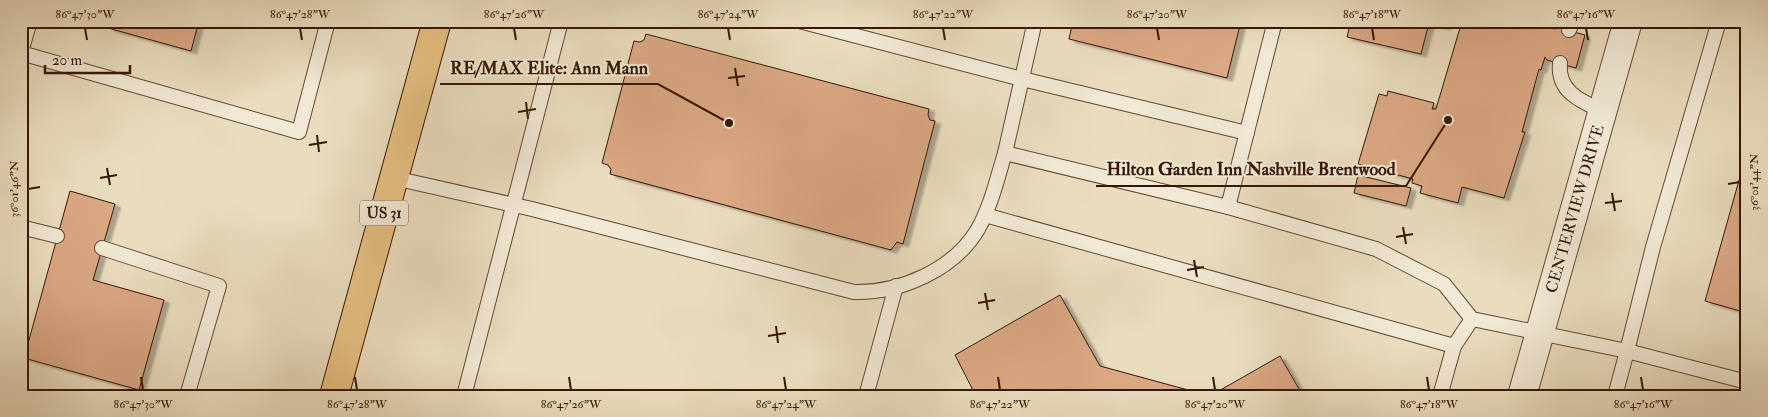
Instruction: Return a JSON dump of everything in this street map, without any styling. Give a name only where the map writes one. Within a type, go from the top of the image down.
[{"type":"main road","name":"US 31","points":[[334,396],[437,21]]},
{"type":"street","name":"CENTERVIEW DRIVE","points":[[1522,396],[1628,21]]},
{"type":"lane","points":[[27,22],[21,53],[299,132],[328,21]]},
{"type":"lane","points":[[464,396],[562,21]]},
{"type":"lane","points":[[799,21],[1022,79],[1247,133]]},
{"type":"lane","points":[[394,178],[515,206],[854,292],[869,292],[896,286],[921,278],[955,256],[977,230],[985,215],[1004,153],[1035,21]]},
{"type":"lane","points":[[1228,207],[1275,21]]},
{"type":"lane","points":[[1615,396],[1654,247],[1719,21]]},
{"type":"lane","points":[[1560,63],[1559,74],[1568,92],[1581,101],[1602,111]]},
{"type":"lane","points":[[1004,153],[1228,207],[1376,249],[1444,284],[1472,319],[1627,351],[1747,382]]},
{"type":"lane","points":[[985,215],[1454,346]]},
{"type":"lane","points":[[21,226],[58,236]]},
{"type":"lane","points":[[102,248],[219,286],[187,396]]},
{"type":"lane","points":[[866,396],[896,286]]},
{"type":"lane","points":[[1440,396],[1454,346],[1472,319]]},
{"type":"building","points":[[110,21],[199,21],[191,51],[108,28]]},
{"type":"building","points":[[1073,21],[1241,21],[1227,78],[1069,39]]},
{"type":"building","points":[[1351,21],[1447,21],[1445,27],[1429,23],[1421,54],[1347,37]]},
{"type":"building","points":[[1462,21],[1554,21],[1552,28],[1556,29],[1556,27],[1585,35],[1576,68],[1547,60],[1545,57],[1541,70],[1539,69],[1522,132],[1525,132],[1504,198],[1462,187],[1458,203],[1420,193],[1422,186],[1412,183],[1413,179],[1358,164],[1379,94],[1387,96],[1388,91],[1434,103],[1432,109],[1436,109]]},
{"type":"building","points":[[646,34],[929,109],[928,115],[930,120],[935,121],[903,244],[897,242],[891,250],[610,174],[611,169],[608,165],[602,163],[634,41],[640,42],[644,40]]},
{"type":"building","points":[[1747,152],[1747,313],[1705,301]]},
{"type":"building","points":[[1358,175],[1411,188],[1406,206],[1354,193]]},
{"type":"building","points":[[70,191],[115,204],[93,280],[164,300],[139,390],[24,358]]},
{"type":"building","points":[[1060,295],[1100,366],[1210,396],[976,396],[955,355]]},
{"type":"building","points":[[1280,356],[1303,396],[1210,396]]},
{"type":"place","name":"Hilton Garden Inn Nashville Brentwood","points":[[1448,120]]},
{"type":"place","name":"RE/MAX Elite: Ann Mann","points":[[729,123]]}]
